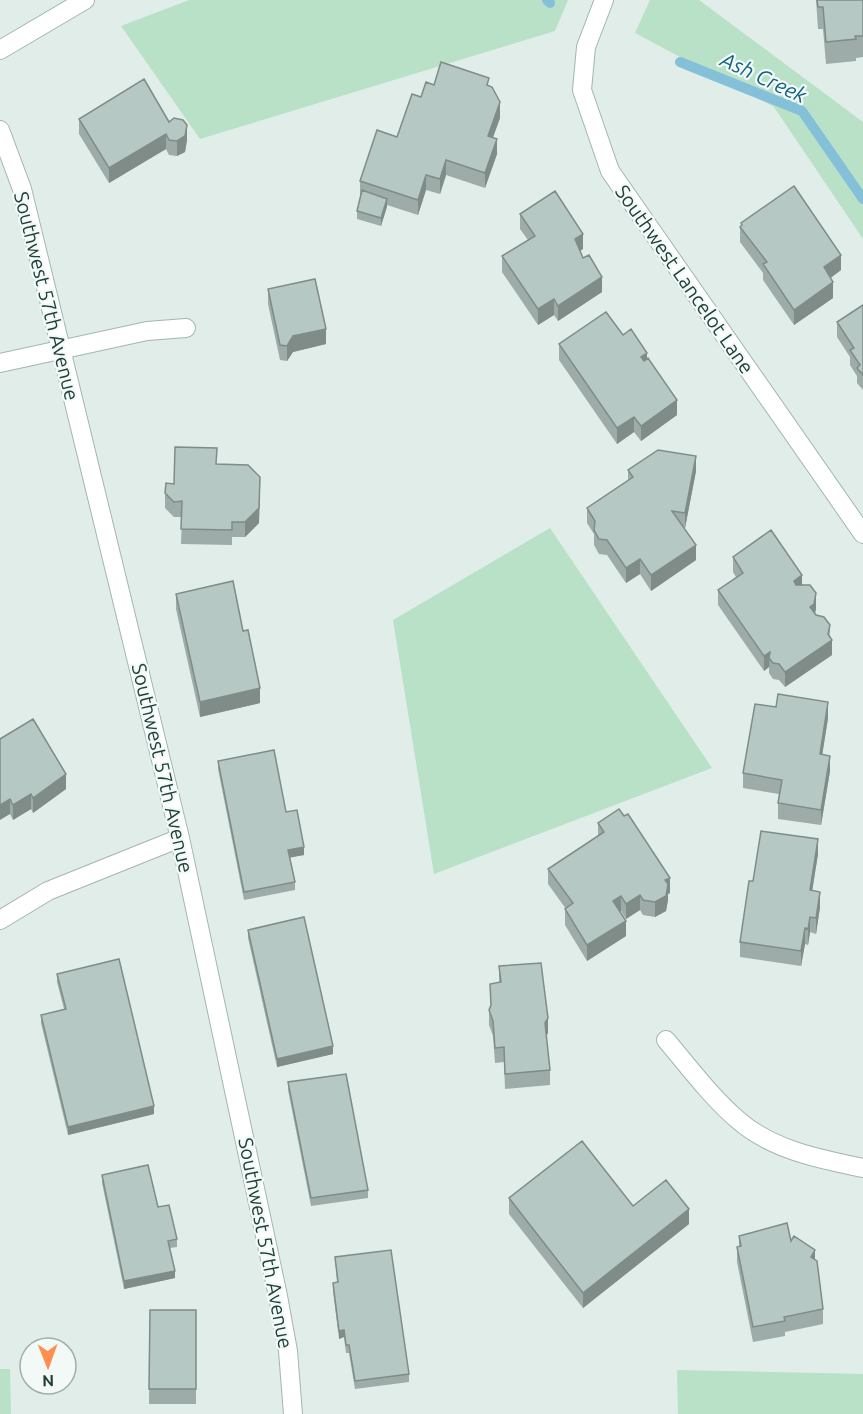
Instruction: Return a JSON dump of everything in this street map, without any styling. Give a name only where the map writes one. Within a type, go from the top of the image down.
[{"type":"street","points":[[0,50],[85,0]]},
{"type":"street","name":"Southwest Lancelot Lane","points":[[604,0],[586,47],[582,90],[610,171],[863,534]]},
{"type":"street","name":"Southwest 57th Avenue","points":[[0,130],[22,189],[180,838],[278,1296],[288,1351],[293,1414]]},
{"type":"street","points":[[0,363],[147,332],[186,328]]},
{"type":"street","points":[[0,920],[48,891],[180,838]]},
{"type":"street","points":[[666,1040],[738,1120],[772,1142],[809,1156],[863,1167]]},
{"type":"green space","points":[[189,0],[568,0],[555,31],[200,139],[121,26]]},
{"type":"green space","points":[[650,0],[699,0],[863,122],[863,239],[774,107],[635,33]]},
{"type":"green space","points":[[550,528],[712,768],[434,874],[393,620]]},
{"type":"green space","points":[[0,1369],[10,1369],[11,1414],[0,1414]]},
{"type":"green space","points":[[677,1370],[863,1374],[863,1414],[678,1414]]},
{"type":"building","points":[[817,0],[863,0],[863,36],[855,36],[856,39],[826,42],[823,7],[818,7]]},
{"type":"building","points":[[441,62],[489,78],[487,85],[492,87],[500,102],[488,136],[497,139],[485,173],[446,160],[440,179],[426,175],[418,200],[360,181],[377,130],[397,137],[412,94],[421,97],[426,82],[434,85]]},
{"type":"building","points":[[144,79],[169,122],[174,118],[183,120],[187,125],[185,136],[177,141],[169,140],[166,134],[109,168],[79,119]]},
{"type":"building","points":[[794,186],[841,255],[824,267],[833,282],[794,310],[763,264],[767,262],[740,227],[741,223]]},
{"type":"building","points":[[362,190],[387,199],[381,218],[357,211]]},
{"type":"building","points":[[555,191],[583,234],[575,239],[583,258],[589,255],[602,277],[558,306],[554,299],[538,309],[502,256],[535,236],[520,214]]},
{"type":"building","points":[[315,279],[326,329],[293,336],[287,346],[280,345],[268,289]]},
{"type":"building","points":[[863,305],[863,375],[857,368],[860,365],[850,350],[854,348],[837,322]]},
{"type":"building","points":[[606,312],[623,335],[631,329],[647,353],[641,357],[644,361],[648,358],[677,400],[641,426],[634,417],[617,428],[559,344]]},
{"type":"building","points":[[175,447],[217,448],[216,464],[248,465],[260,477],[259,508],[245,522],[232,522],[232,530],[181,529],[182,501],[174,502],[165,493],[166,483],[174,484]]},
{"type":"building","points":[[658,450],[696,456],[685,513],[672,511],[696,545],[651,575],[640,559],[626,568],[607,540],[599,539],[594,530],[595,521],[587,508],[633,477],[628,470]]},
{"type":"building","points":[[771,530],[802,575],[794,581],[796,585],[810,585],[816,593],[814,604],[810,607],[816,615],[824,617],[830,625],[828,634],[832,640],[785,672],[779,664],[773,663],[769,658],[770,652],[764,656],[718,590],[743,573],[733,557]]},
{"type":"building","points":[[233,581],[243,631],[248,630],[260,688],[200,702],[176,594]]},
{"type":"building","points":[[778,694],[828,702],[820,754],[830,756],[821,810],[778,803],[782,780],[743,773],[755,704],[776,707]]},
{"type":"building","points":[[33,719],[66,774],[33,798],[31,794],[13,805],[10,799],[0,805],[0,739]]},
{"type":"building","points":[[274,750],[286,812],[297,810],[304,847],[288,850],[295,882],[244,892],[218,761]]},
{"type":"building","points":[[619,809],[624,816],[628,814],[670,878],[665,880],[668,884],[666,896],[655,902],[643,900],[640,895],[626,904],[621,896],[613,901],[626,921],[587,945],[565,909],[573,903],[548,869],[604,832],[598,823]]},
{"type":"building","points":[[761,831],[818,839],[810,890],[820,892],[816,918],[810,917],[808,929],[805,928],[801,951],[740,942],[749,881],[753,881]]},
{"type":"building","points":[[304,917],[333,1046],[277,1059],[248,930]]},
{"type":"building","points":[[119,959],[154,1106],[68,1127],[41,1015],[66,1009],[57,974]]},
{"type":"building","points":[[541,963],[548,1018],[545,1023],[550,1070],[505,1074],[504,1047],[495,1048],[493,1021],[489,1010],[491,1005],[490,984],[501,982],[499,966]]},
{"type":"building","points":[[346,1074],[368,1190],[311,1198],[288,1082]]},
{"type":"building","points":[[582,1141],[633,1206],[666,1180],[689,1209],[583,1293],[509,1198]]},
{"type":"building","points":[[148,1165],[158,1207],[169,1205],[177,1239],[168,1241],[175,1271],[124,1281],[102,1175]]},
{"type":"building","points":[[787,1223],[791,1241],[794,1236],[815,1250],[811,1257],[817,1261],[823,1309],[784,1317],[785,1321],[753,1327],[737,1247],[741,1246],[739,1236]]},
{"type":"building","points":[[391,1250],[409,1374],[355,1381],[349,1345],[346,1345],[344,1330],[339,1331],[333,1283],[338,1282],[335,1257]]},
{"type":"building","points":[[150,1310],[196,1310],[196,1389],[149,1389]]},
{"type":"waterway","name":"Ash Creek","points":[[547,0],[550,3]]},
{"type":"waterway","name":"Ash Creek","points":[[680,62],[802,111],[863,199]]}]
